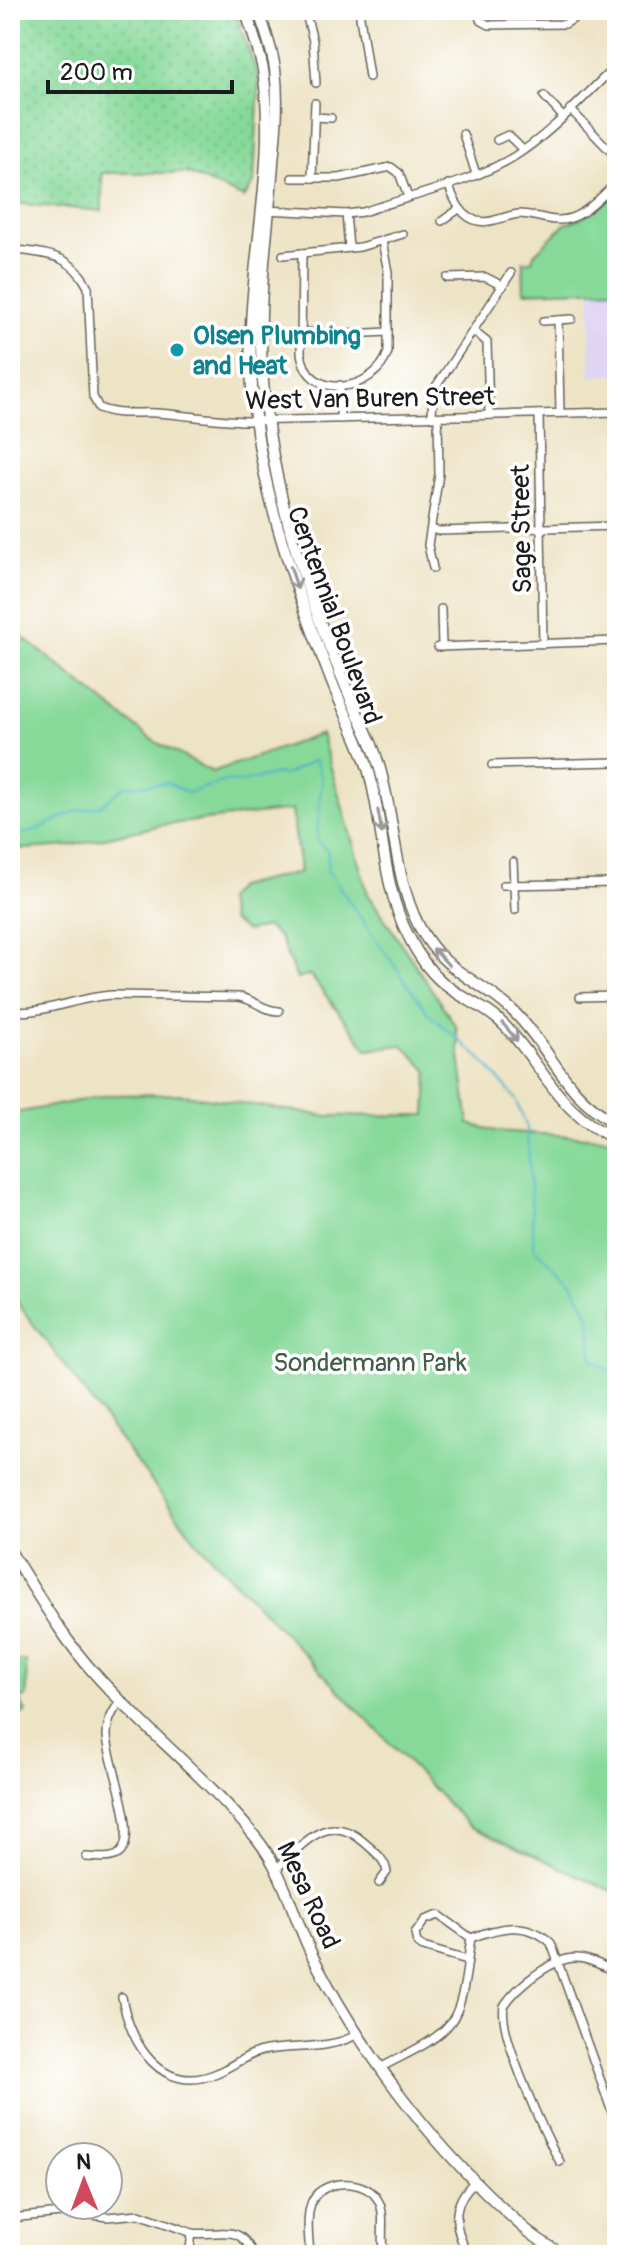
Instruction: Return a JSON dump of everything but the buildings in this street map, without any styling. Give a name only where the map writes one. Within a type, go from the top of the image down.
[{"type":"main road","name":"Centennial Boulevard","points":[[245,10],[263,70],[266,137],[261,421],[267,492],[310,627],[370,773],[391,885],[407,935],[421,959],[443,983],[476,1002],[505,1026],[558,1098],[589,1124],[617,1139]]},
{"type":"main road","name":"Centennial Boulevard","points":[[258,10],[275,69],[277,101],[265,210]]},
{"type":"main road","name":"Centennial Boulevard","points":[[261,421],[276,482],[318,612],[384,779],[409,903],[418,924],[434,950],[457,973],[490,993],[517,1016],[580,1099],[617,1124]]},
{"type":"main road","name":"Mesa Road","points":[[10,1551],[70,1643],[98,1678],[236,1814],[259,1841],[276,1869],[305,1941],[358,2034],[447,2155],[527,2232],[566,2255]]},
{"type":"street","points":[[305,10],[313,41],[316,83]]},
{"type":"street","points":[[359,10],[369,77]]},
{"type":"street","points":[[479,10],[482,22],[489,25],[565,24],[573,19],[574,10]]},
{"type":"street","points":[[265,210],[363,212],[496,167],[523,150],[617,65]]},
{"type":"street","points":[[544,96],[562,116]]},
{"type":"street","points":[[312,178],[315,103]]},
{"type":"street","points":[[570,109],[615,153]]},
{"type":"street","points":[[315,117],[331,118]]},
{"type":"street","points":[[463,134],[476,174]]},
{"type":"street","points":[[497,140],[508,135],[523,150]]},
{"type":"street","points":[[292,178],[339,178],[391,167],[399,173],[408,197]]},
{"type":"street","points":[[448,184],[459,209],[469,218],[482,222],[524,214],[565,220],[585,211],[617,182]]},
{"type":"street","points":[[442,221],[459,209]]},
{"type":"street","points":[[346,214],[349,248]]},
{"type":"street","points":[[283,255],[349,248],[403,234]]},
{"type":"street","points":[[302,253],[302,360],[309,376],[324,384],[340,385],[365,381],[381,368],[388,352],[387,266],[382,241]]},
{"type":"street","name":"West Van Buren Street","points":[[10,249],[56,256],[72,264],[82,276],[88,287],[93,397],[99,408],[112,414],[261,421],[617,412]]},
{"type":"street","points":[[433,568],[428,545],[439,474],[433,391],[511,273]]},
{"type":"street","points":[[447,278],[485,277],[503,286]]},
{"type":"street","points":[[543,321],[572,319]]},
{"type":"street","points":[[558,320],[560,413]]},
{"type":"street","points":[[473,331],[487,342],[489,415]]},
{"type":"street","points":[[302,332],[388,332]]},
{"type":"street","points":[[340,385],[340,419]]},
{"type":"street","name":"Sage Street","points":[[539,414],[543,644]]},
{"type":"street","points":[[431,529],[617,526]]},
{"type":"street","points":[[441,609],[440,647],[617,641]]},
{"type":"street","points":[[492,765],[617,762]]},
{"type":"street","points":[[513,862],[515,910]]},
{"type":"street","points":[[503,885],[617,883]]},
{"type":"street","points":[[10,1011],[112,995],[239,997],[264,1009],[279,1011]]},
{"type":"street","points":[[580,997],[617,996]]},
{"type":"street","points":[[86,1857],[114,1857],[122,1852],[127,1841],[107,1735],[110,1719],[121,1700]]},
{"type":"street","points":[[276,1869],[313,1836],[330,1828],[342,1828],[355,1834],[385,1864],[387,1872],[379,1883]]},
{"type":"street","points":[[467,1960],[423,1947],[417,1943],[415,1934],[425,1920],[439,1915],[471,1938]]},
{"type":"street","points":[[471,1938],[501,1928],[528,1929],[551,1943],[617,2126]]},
{"type":"street","points":[[382,2067],[449,2025],[460,2003],[471,1938]]},
{"type":"street","points":[[560,2162],[543,2127],[502,2017],[507,2002],[532,1976],[571,1958],[583,1959],[617,1973]]},
{"type":"street","points":[[122,1997],[131,2027],[146,2057],[164,2072],[183,2078],[215,2075],[261,2051],[329,2045],[358,2034]]},
{"type":"street","points":[[468,2255],[459,2238],[455,2215],[459,2201],[474,2182]]},
{"type":"street","points":[[310,2255],[313,2200],[326,2188],[339,2185],[361,2186],[377,2197],[382,2210],[384,2255]]},
{"type":"street","points":[[10,2218],[72,2212],[107,2217],[139,2214],[192,2233],[234,2234],[246,2240],[253,2255]]},
{"type":"street","points":[[187,2255],[192,2233]]},
{"type":"street","points":[[606,2255],[617,2240]]},
{"type":"shaded area","points":[[591,289],[617,289],[617,374],[590,376]]},
{"type":"green space","points":[[10,10],[234,10],[259,79],[254,183],[244,198],[187,173],[102,173],[102,211],[10,203]]},
{"type":"green space","points":[[617,188],[617,289],[524,292],[523,261],[532,261],[534,254],[565,224],[583,217]]},
{"type":"green space","name":"Sondermann Park","points":[[10,627],[152,740],[212,772],[321,734],[368,894],[456,1026],[469,1124],[496,1131],[617,1139],[617,1521],[611,1666],[617,1670],[617,1893],[469,1826],[196,1541],[10,1293],[10,1114],[109,1095],[179,1094],[326,1116],[426,1115],[428,1071],[403,1045],[367,1049],[310,975],[297,979],[280,938],[267,927],[246,931],[231,921],[226,899],[237,887],[300,872],[292,810],[162,825],[70,846],[10,850]]},
{"type":"green space","points":[[26,1661],[27,1696],[18,1699],[26,1712],[10,1719],[10,1662]]},
{"type":"waterway","points":[[10,837],[34,831],[76,811],[100,806],[125,786],[168,783],[188,793],[225,781],[241,782],[285,775],[315,760],[322,779],[317,837],[320,845],[328,851],[327,870],[428,1013],[481,1059],[516,1099],[527,1128],[534,1248],[573,1284],[590,1318],[592,1359],[617,1375]]},
{"type":"waterway","points":[[617,1432],[614,1436],[617,1447]]},
{"type":"place","name":"Olsen Plumbing and Heat","points":[[177,350]]}]
